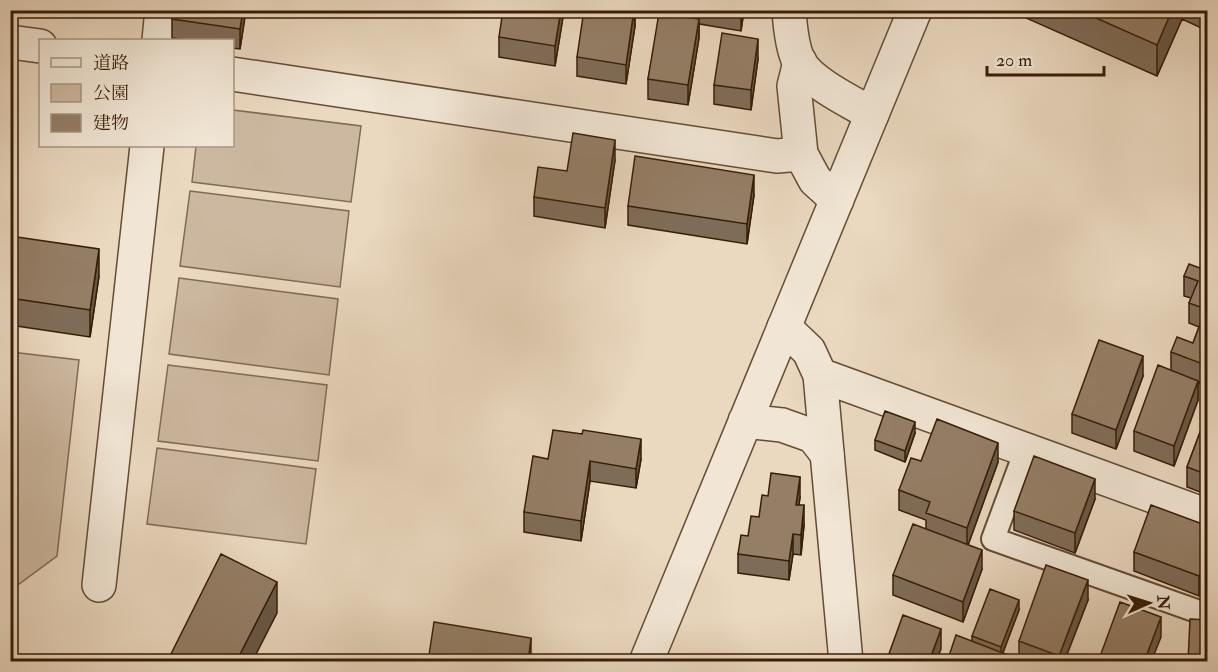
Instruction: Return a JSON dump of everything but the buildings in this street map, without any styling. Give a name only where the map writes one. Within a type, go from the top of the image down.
[{"type":"street","points":[[159,39],[162,10]]},
{"type":"street","points":[[789,10],[791,31],[800,62],[822,84],[872,114]]},
{"type":"street","points":[[646,662],[915,10]]},
{"type":"street","points":[[10,42],[39,46]]},
{"type":"street","points":[[800,62],[794,86],[801,154],[815,180],[837,200]]},
{"type":"street","points":[[234,74],[777,156],[801,154]]},
{"type":"street","points":[[99,585],[147,147]]},
{"type":"street","points":[[784,327],[809,351],[820,375],[846,662]]},
{"type":"street","points":[[820,375],[1208,516]]},
{"type":"street","points":[[746,421],[782,425],[813,436],[827,454]]},
{"type":"lane","points":[[1026,450],[993,539],[1208,615]]},
{"type":"green space","points":[[234,110],[361,126],[351,202],[192,182],[196,147],[234,147]]},
{"type":"green space","points":[[190,191],[349,211],[340,287],[180,266]]},
{"type":"green space","points":[[179,278],[338,299],[329,375],[169,354]]},
{"type":"green space","points":[[11,352],[79,360],[57,556],[11,590]]},
{"type":"green space","points":[[168,365],[327,385],[318,461],[158,441]]},
{"type":"green space","points":[[157,448],[316,469],[306,544],[147,524]]}]
